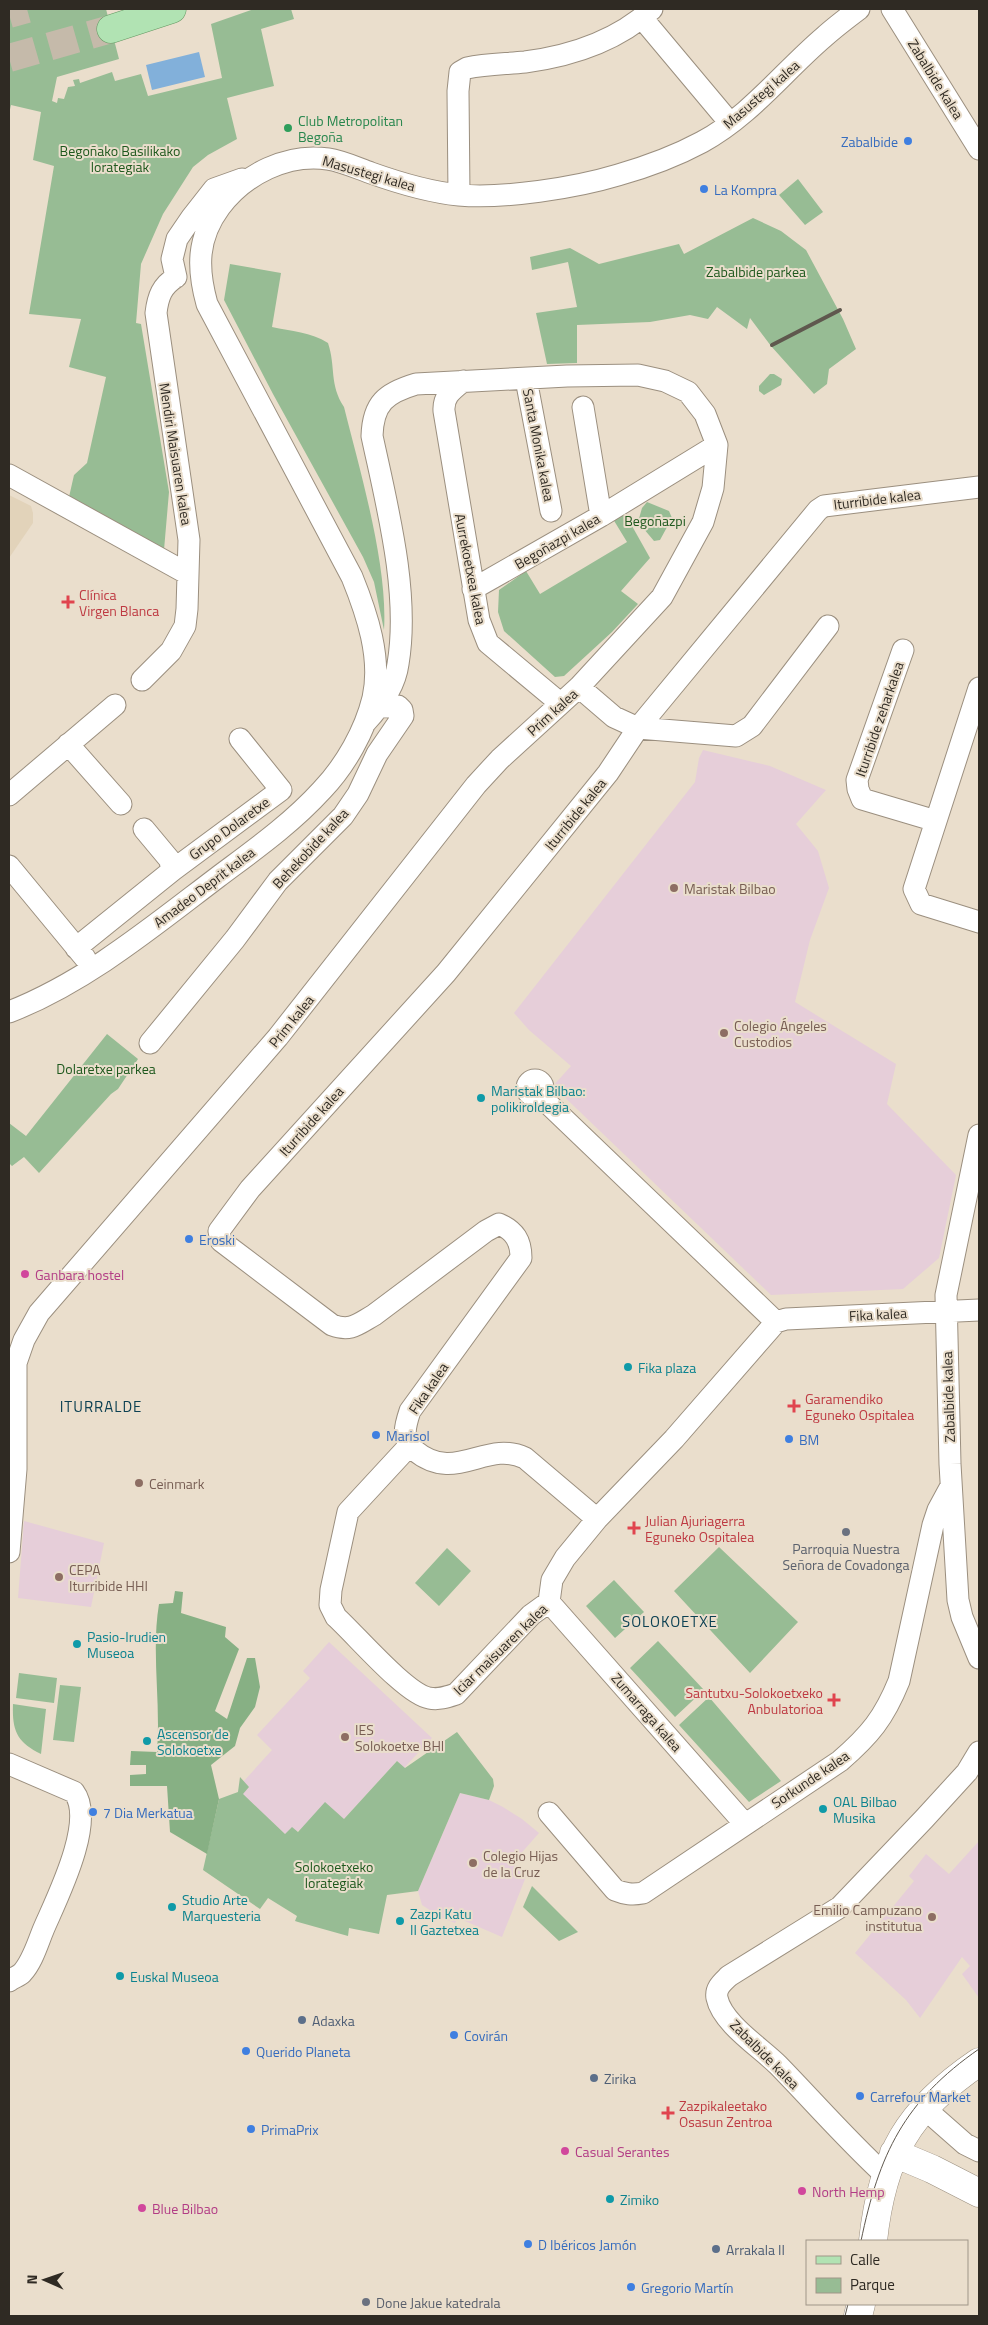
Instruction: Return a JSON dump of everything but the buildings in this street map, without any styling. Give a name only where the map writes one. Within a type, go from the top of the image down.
[{"type":"main road","points":[[111,29],[172,9]]},
{"type":"street","name":"Masustegi kalea","points":[[365,724],[373,697],[373,654],[365,611],[352,577],[211,312],[200,280],[199,267],[203,243],[212,218],[226,198],[250,177],[284,162],[310,158],[330,159],[416,188],[458,195],[484,196],[542,191],[615,176],[702,142],[730,123],[775,86],[823,38],[859,9]]},
{"type":"street","name":"Zabalbide kalea","points":[[892,9],[979,148]]},
{"type":"street","points":[[458,195],[458,90],[460,72],[474,66],[526,62],[592,46],[618,35],[647,13],[730,123]]},
{"type":"street","points":[[200,280],[176,276],[172,259],[178,239],[214,189],[250,177]]},
{"type":"street","name":"Mendiri Maisuaren kalea","points":[[142,680],[171,651],[185,626],[189,540],[156,313],[158,295],[167,282],[176,276]]},
{"type":"street","name":"Prim kalea","points":[[9,1552],[16,1469],[16,1363],[24,1340],[39,1313],[278,1037],[476,785],[500,759],[579,687],[662,597],[703,522],[713,488],[717,445],[705,414],[688,392],[665,381],[638,376],[463,381],[424,384],[396,390],[383,400],[376,412],[372,429],[394,542],[400,646],[398,666],[380,707],[365,724]]},
{"type":"street","name":"Santa Monika kalea","points":[[526,379],[551,511]]},
{"type":"street","points":[[443,402],[448,394],[463,381]]},
{"type":"street","points":[[424,384],[439,393],[443,402]]},
{"type":"street","name":"Aurrekoetxea kalea","points":[[443,402],[479,620],[488,644],[560,703]]},
{"type":"street","points":[[583,407],[601,516]]},
{"type":"street","name":"Begoñazpi kalea","points":[[474,589],[601,516],[717,445]]},
{"type":"street","points":[[9,475],[188,574]]},
{"type":"street","name":"Iturribide kalea","points":[[218,1236],[219,1230],[250,1189],[430,988],[446,973],[608,773],[638,728],[824,506],[979,487]]},
{"type":"street","points":[[400,621],[391,638],[373,654],[387,659],[400,646]]},
{"type":"street","points":[[579,687],[614,717],[638,728],[736,736],[752,726],[828,626]]},
{"type":"street","name":"Iturribide zeharkalea","points":[[902,650],[858,780],[858,789],[862,799],[936,821]]},
{"type":"street","points":[[979,688],[914,890],[921,904],[979,922]]},
{"type":"street","points":[[9,795],[115,705]]},
{"type":"street","name":"Behekobide kalea","points":[[150,1043],[235,939],[278,881],[323,838],[353,801],[377,754],[403,716],[402,710],[398,706],[380,707]]},
{"type":"street","name":"Amadeo Deprit kalea","points":[[9,1012],[42,999],[94,968],[185,903],[283,829],[323,790],[343,763],[365,724]]},
{"type":"street","name":"Grupo Dolaretxe","points":[[76,948],[173,870],[281,790],[240,739]]},
{"type":"street","points":[[68,744],[121,804]]},
{"type":"street","name":"Grupo Dolaretxe","points":[[144,829],[169,859],[173,870]]},
{"type":"street","points":[[9,866],[94,968]]},
{"type":"street","points":[[409,1446],[423,1458],[440,1465],[469,1461],[502,1452],[514,1453],[525,1458],[598,1519],[674,1440],[776,1322],[539,1095]]},
{"type":"street","name":"Zabalbide kalea","points":[[979,1135],[946,1295],[951,1486],[958,1600],[962,1617],[979,1658]]},
{"type":"street","name":"Fika kalea","points":[[218,1236],[258,1271],[332,1325],[343,1330],[374,1315],[486,1231],[500,1224],[509,1229],[521,1244],[521,1258],[410,1412],[404,1429],[409,1446]]},
{"type":"street","name":"Fika kalea","points":[[776,1322],[786,1319],[979,1310]]},
{"type":"street","name":"Iciar maisuaren kalea","points":[[409,1446],[348,1512],[330,1590],[330,1605],[336,1618],[406,1684],[427,1698],[442,1699],[456,1694],[531,1615],[549,1602],[552,1580],[565,1558],[598,1519]]},
{"type":"street","name":"Sorkunde kalea","points":[[549,1813],[615,1890],[626,1895],[643,1893],[840,1761],[868,1736],[889,1705],[899,1681],[933,1525],[938,1510],[951,1486]]},
{"type":"street","name":"Zumarraga kalea","points":[[549,1602],[744,1824]]},
{"type":"street","name":"Zabalbide kalea","points":[[889,2164],[737,2027],[719,2004],[716,1994],[719,1986],[729,1976],[840,1907],[967,1772],[979,1752]]},
{"type":"street","points":[[9,1764],[68,1788],[78,1798],[79,1832],[72,1863],[32,1957],[22,1973],[9,1981]]},
{"type":"street","points":[[873,2240],[876,2210],[889,2164],[909,2126],[946,2086],[979,2062]]},
{"type":"street","points":[[924,2108],[966,2144],[979,2151]]},
{"type":"street","points":[[889,2164],[932,2169],[979,2193]]},
{"type":"shaded area","points":[[9,495],[31,506],[33,523],[9,558]]},
{"type":"shaded area","name":"Colegio Ángeles Custodios","points":[[703,750],[770,766],[826,790],[796,824],[818,851],[829,888],[810,940],[795,1002],[896,1064],[887,1104],[956,1175],[939,1258],[903,1289],[771,1295],[553,1086],[571,1066],[529,1030],[514,1013],[695,782],[699,758]]},
{"type":"shaded area","name":"CEPA Iturribide HHI","points":[[24,1521],[104,1543],[91,1607],[18,1598]]},
{"type":"shaded area","name":"IES Solokoetxe BHI","points":[[329,1642],[432,1738],[404,1768],[397,1761],[344,1819],[285,1834],[242,1794],[249,1787],[243,1782],[272,1750],[257,1735],[310,1678],[303,1671]]},
{"type":"shaded area","name":"Colegio Hijas de la Cruz","points":[[460,1793],[489,1800],[503,1807],[539,1833],[517,1858],[514,1869],[527,1874],[502,1937],[458,1918],[455,1923],[442,1918],[422,1905],[418,1891]]},
{"type":"shaded area","name":"Emilio Campuzano institutua","points":[[979,1841],[979,1998],[962,1974],[970,1966],[962,1957],[920,2018],[906,2000],[855,1953],[914,1881],[909,1876],[926,1854],[949,1874]]},
{"type":"green space","name":"Begoñako Basilikako lorategiak","points":[[9,9],[106,9],[119,59],[57,77],[52,101],[57,103],[58,98],[64,99],[68,87],[75,86],[73,80],[79,79],[80,83],[112,72],[115,81],[141,74],[148,96],[222,78],[211,24],[254,9],[291,9],[294,19],[261,29],[274,86],[227,98],[237,139],[208,155],[193,167],[163,214],[141,264],[136,323],[141,324],[169,492],[164,550],[69,497],[74,475],[87,463],[106,377],[69,367],[81,319],[29,314],[54,166],[33,160],[41,112],[11,105],[9,114]]},
{"type":"green space","points":[[798,179],[823,212],[805,225],[779,195]]},
{"type":"green space","name":"Zabalbide parkea","points":[[753,218],[781,231],[806,250],[843,319],[856,349],[829,369],[827,384],[814,394],[771,346],[750,318],[747,329],[717,307],[708,319],[690,315],[650,322],[577,325],[577,363],[547,364],[536,313],[577,307],[568,262],[532,270],[530,257],[570,248],[599,264],[679,244],[684,254]]},
{"type":"green space","points":[[230,264],[281,273],[272,327],[308,334],[328,343],[336,391],[344,407],[372,518],[382,577],[384,630],[374,582],[363,557],[273,394],[224,300]]},
{"type":"green space","points":[[770,374],[774,374],[782,379],[781,385],[764,395],[759,391],[759,386]]},
{"type":"green space","name":"Begoñazpi","points":[[647,502],[669,511],[672,518],[660,540],[654,541],[638,522],[642,508]]},
{"type":"green space","points":[[623,510],[650,558],[621,591],[638,604],[612,632],[564,676],[555,677],[504,631],[498,612],[499,590],[526,571],[540,594],[627,542],[613,519]]},
{"type":"green space","name":"Dolaretxe parkea","points":[[107,1034],[138,1059],[118,1089],[111,1094],[39,1173],[24,1157],[12,1166],[9,1163],[9,1123],[26,1136]]},
{"type":"green space","points":[[719,1547],[798,1622],[750,1673],[674,1591]]},
{"type":"green space","points":[[447,1548],[471,1571],[439,1606],[415,1583]]},
{"type":"green space","points":[[614,1580],[644,1612],[615,1638],[586,1606]]},
{"type":"green space","points":[[175,1591],[183,1592],[181,1613],[226,1627],[225,1637],[239,1649],[215,1711],[227,1719],[247,1658],[255,1658],[260,1687],[255,1707],[240,1728],[235,1746],[211,1765],[219,1799],[207,1854],[170,1832],[167,1786],[130,1786],[130,1775],[146,1774],[146,1765],[130,1765],[131,1751],[157,1752],[156,1640],[159,1604],[173,1603]]},
{"type":"green space","points":[[658,1641],[704,1690],[675,1717],[630,1668]]},
{"type":"green space","points":[[19,1673],[57,1678],[54,1703],[16,1698]]},
{"type":"green space","points":[[60,1685],[81,1687],[74,1742],[53,1740]]},
{"type":"green space","points":[[709,1697],[781,1781],[749,1802],[679,1725]]},
{"type":"green space","points":[[13,1704],[46,1709],[41,1754],[26,1745],[18,1735],[15,1729]]},
{"type":"green space","name":"Solokoetxeko lorategiak","points":[[457,1732],[493,1779],[494,1786],[489,1800],[460,1793],[418,1891],[387,1895],[379,1934],[349,1928],[348,1936],[298,1922],[295,1921],[297,1916],[268,1898],[260,1909],[203,1870],[219,1799],[238,1792],[240,1777],[249,1787],[243,1794],[285,1834],[292,1827],[298,1832],[325,1802],[344,1819],[397,1761],[405,1768]]},
{"type":"green space","points":[[532,1886],[578,1932],[559,1941],[523,1907]]},
{"type":"water","points":[[199,52],[205,77],[152,90],[146,65]]},
{"type":"tunnel","points":[[9,14],[27,9]]},
{"type":"tunnel","points":[[9,58],[111,29]]},
{"type":"tram line","points":[[861,2240],[876,2182],[886,2156],[899,2132],[913,2110],[931,2089],[979,2049]]},
{"type":"tram line","points":[[845,2316],[848,2305]]},
{"type":"railway","points":[[772,345],[840,310]]},
{"type":"place","name":"Club Metropolitan Begoña","points":[[288,128]]},
{"type":"place","name":"Zabalbide","points":[[908,141]]},
{"type":"place","name":"La Kompra","points":[[704,189]]},
{"type":"place","name":"Clínica Virgen Blanca","points":[[68,602]]},
{"type":"place","name":"Maristak Bilbao","points":[[674,888]]},
{"type":"place","name":"Colegio Ángeles Custodios","points":[[724,1033]]},
{"type":"place","name":"Maristak Bilbao: polikiroldegia","points":[[481,1098]]},
{"type":"place","name":"Eroski","points":[[189,1239]]},
{"type":"place","name":"Ganbara hostel","points":[[25,1274]]},
{"type":"place","name":"Fika plaza","points":[[628,1367]]},
{"type":"place","name":"Garamendiko Eguneko Ospitalea","points":[[794,1406]]},
{"type":"place","name":"Marisol","points":[[376,1435]]},
{"type":"place","name":"BM","points":[[789,1439]]},
{"type":"place","name":"Ceinmark","points":[[139,1483]]},
{"type":"place","name":"Julian Ajuriagerra Eguneko Ospitalea","points":[[634,1528]]},
{"type":"place","name":"Parroquia Nuestra Señora de Covadonga","points":[[846,1532]]},
{"type":"place","name":"CEPA Iturribide HHI","points":[[59,1577]]},
{"type":"place","name":"Pasio-Irudien Museoa","points":[[77,1644]]},
{"type":"place","name":"Santutxu-Solokoetxeko Anbulatorioa","points":[[834,1700]]},
{"type":"place","name":"IES Solokoetxe BHI","points":[[345,1737]]},
{"type":"place","name":"Ascensor de Solokoetxe","points":[[147,1741]]},
{"type":"place","name":"OAL Bilbao Musika","points":[[823,1809]]},
{"type":"place","name":"7 Dia Merkatua","points":[[93,1812]]},
{"type":"place","name":"Colegio Hijas de la Cruz","points":[[473,1863]]},
{"type":"place","name":"Studio Arte Marquesteria","points":[[172,1907]]},
{"type":"place","name":"Emilio Campuzano institutua","points":[[932,1917]]},
{"type":"place","name":"Zazpi Katu II Gaztetxea","points":[[400,1921]]},
{"type":"place","name":"Euskal Museoa","points":[[120,1976]]},
{"type":"place","name":"Adaxka","points":[[302,2020]]},
{"type":"place","name":"Covirán","points":[[454,2035]]},
{"type":"place","name":"Querido Planeta","points":[[246,2051]]},
{"type":"place","name":"Zirika","points":[[594,2078]]},
{"type":"place","name":"Carrefour Market","points":[[860,2096]]},
{"type":"place","name":"Zazpikaleetako Osasun Zentroa","points":[[668,2113]]},
{"type":"place","name":"PrimaPrix","points":[[251,2129]]},
{"type":"place","name":"Casual Serantes","points":[[565,2151]]},
{"type":"place","name":"North Hemp","points":[[802,2191]]},
{"type":"place","name":"Zimiko","points":[[610,2199]]},
{"type":"place","name":"Blue Bilbao","points":[[142,2208]]},
{"type":"place","name":"D Ibéricos Jamón","points":[[528,2244]]},
{"type":"place","name":"Arrakala II","points":[[716,2249]]},
{"type":"place","name":"Gregorio Martín","points":[[631,2287]]},
{"type":"place","name":"Done Jakue katedrala","points":[[366,2302]]},
{"type":"district","name":"ITURRALDE","points":[[101,1406]]},
{"type":"district","name":"SOLOKOETXE","points":[[670,1621]]}]
